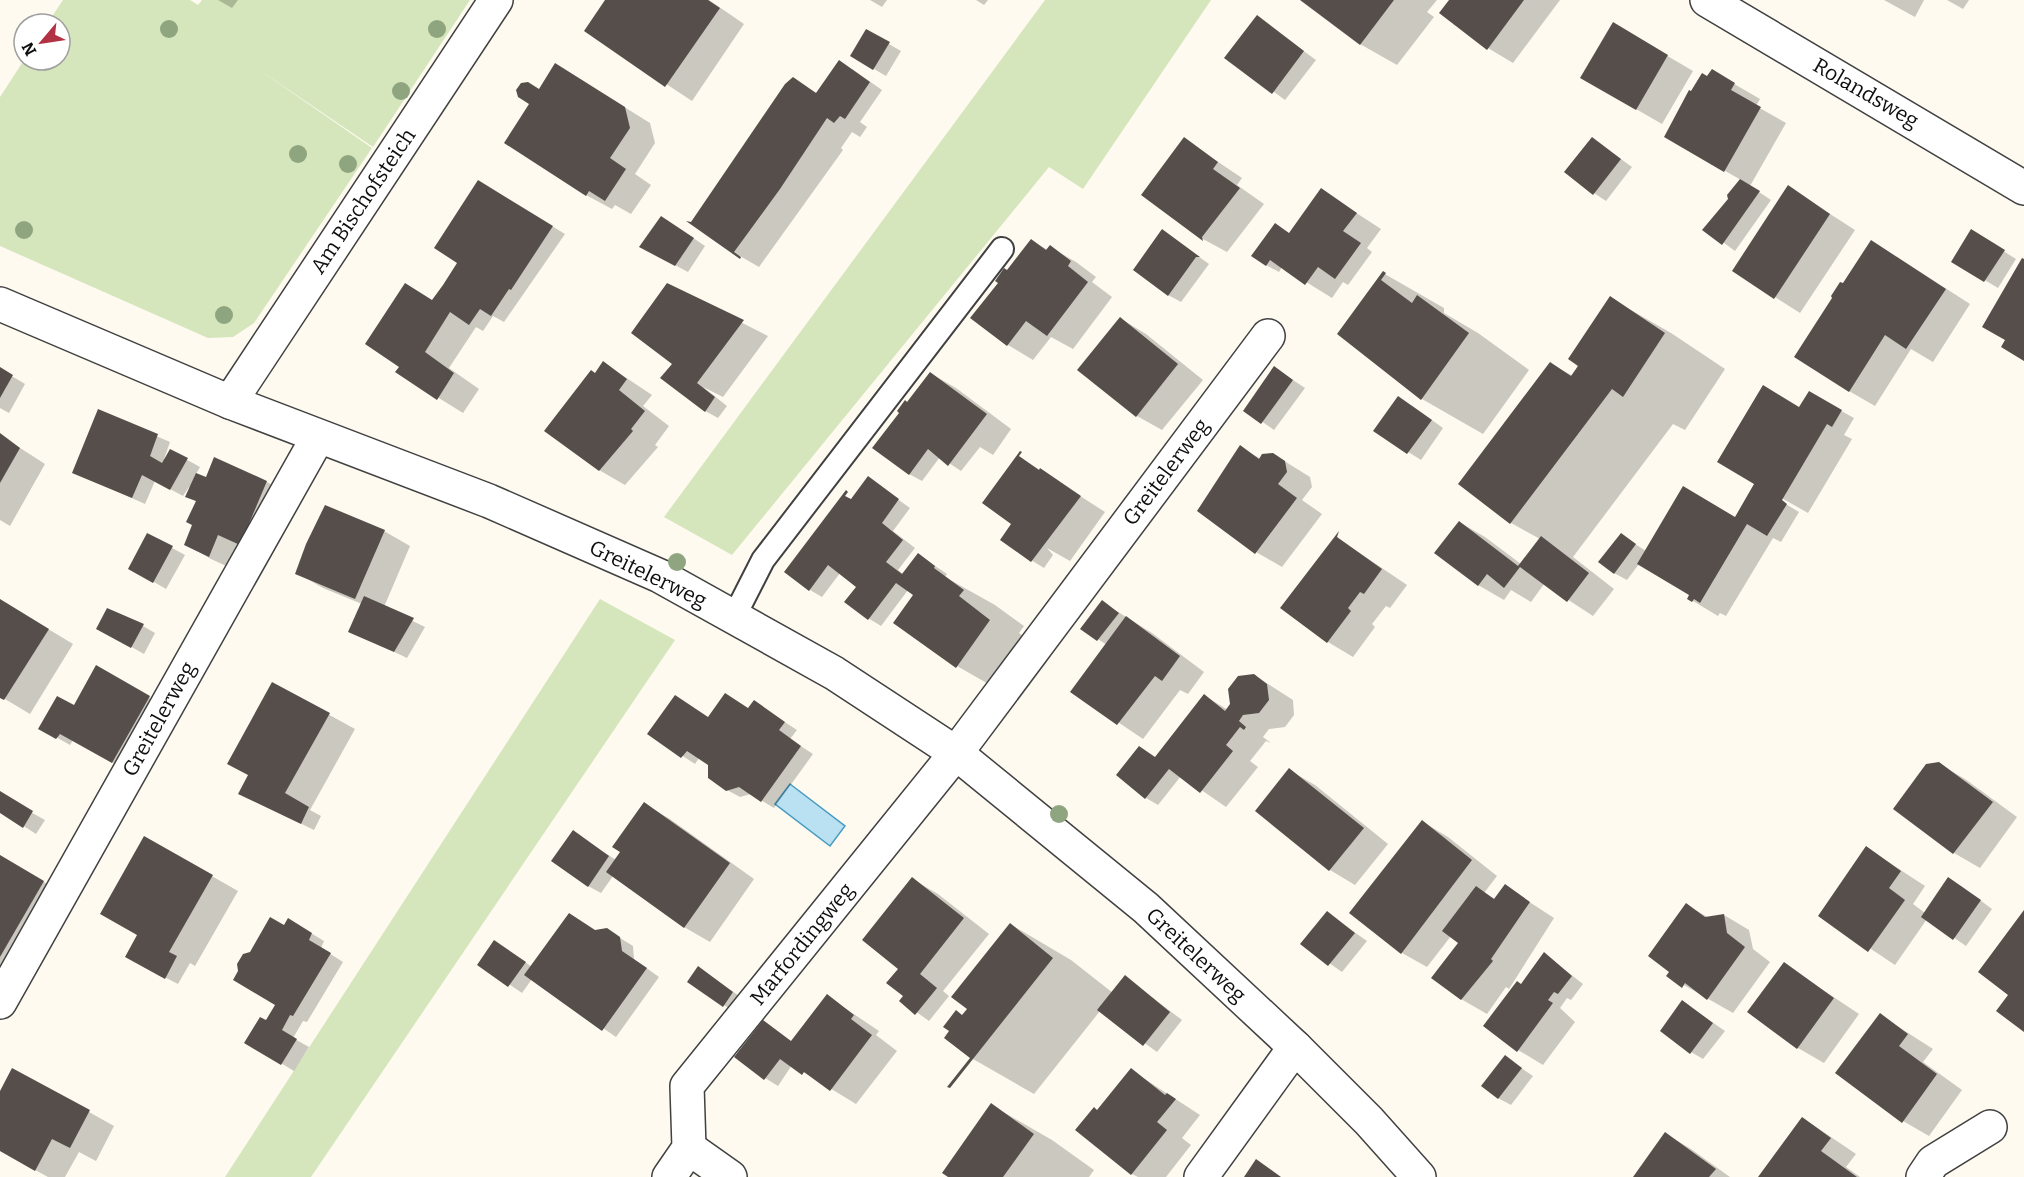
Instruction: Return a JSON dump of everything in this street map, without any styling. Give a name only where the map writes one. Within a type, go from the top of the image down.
[{"type":"street","name":"Am Bischofsteich","points":[[230,402],[496,0]]},
{"type":"street","name":"Rolandsweg","points":[[1707,0],[2024,188]]},
{"type":"street","name":"Greitelerweg","points":[[0,304],[230,402],[489,501],[660,576],[834,673],[956,753],[1146,908],[1295,1047],[1369,1120],[1419,1177]]},
{"type":"street","name":"Greitelerweg","points":[[956,753],[1268,336]]},
{"type":"street","name":"Greitelerweg","points":[[0,1002],[318,436]]},
{"type":"street","name":"Marfordingweg","points":[[689,1148],[687,1086],[956,753]]},
{"type":"street","points":[[1201,1177],[1295,1047]]},
{"type":"street","points":[[1923,1177],[1933,1162],[1990,1127]]},
{"type":"street","points":[[669,1177],[689,1148],[730,1177]]},
{"type":"lane","points":[[734,618],[763,560],[1002,249]]},
{"type":"green space","points":[[63,0],[190,0],[198,5],[202,0],[470,0],[373,147],[255,67],[372,148],[254,323],[233,337],[208,338],[0,246],[0,97],[16,72],[72,72],[72,12],[55,12]]},
{"type":"green space","points":[[1045,0],[1211,0],[1083,189],[1049,167],[732,555],[664,517]]},
{"type":"green space","points":[[600,599],[675,640],[311,1177],[225,1177]]},
{"type":"water","points":[[790,784],[845,826],[830,846],[775,804]]},
{"type":"building","points":[[605,0],[708,0],[720,8],[665,87],[584,31]]},
{"type":"building","points":[[1300,0],[1394,0],[1360,45]]},
{"type":"building","points":[[1449,0],[1524,0],[1487,50],[1439,13]]},
{"type":"building","points":[[1257,15],[1304,51],[1272,94],[1224,58]]},
{"type":"building","points":[[1613,22],[1668,55],[1636,110],[1580,78]]},
{"type":"building","points":[[866,29],[890,42],[873,70],[850,56]]},
{"type":"building","points":[[839,60],[870,82],[845,119],[840,116],[834,123],[827,118],[780,189],[734,252],[741,257],[740,259],[686,221],[691,222],[785,84],[793,77],[816,93]]},
{"type":"building","points":[[555,63],[625,107],[630,128],[610,158],[626,169],[605,201],[589,191],[586,196],[504,143],[529,104],[518,97],[516,90],[521,83],[528,82],[539,89]]},
{"type":"building","points":[[1712,69],[1735,83],[1731,90],[1761,107],[1724,172],[1664,137],[1689,90],[1691,91],[1702,73],[1707,76]]},
{"type":"building","points":[[1184,137],[1218,162],[1213,169],[1240,188],[1202,237],[1203,241],[1141,195]]},
{"type":"building","points":[[1592,137],[1621,159],[1593,195],[1564,172]]},
{"type":"building","points":[[1740,179],[1760,191],[1722,245],[1702,230],[1728,199],[1727,195]]},
{"type":"building","points":[[478,180],[553,226],[491,316],[480,309],[469,325],[450,312],[425,352],[454,373],[437,400],[395,372],[399,367],[365,344],[405,283],[432,300],[443,285],[457,263],[434,248]]},
{"type":"building","points":[[1788,185],[1830,214],[1774,299],[1732,271]]},
{"type":"building","points":[[1321,188],[1357,213],[1343,231],[1361,243],[1335,279],[1318,267],[1305,285],[1270,260],[1266,266],[1251,256],[1275,223],[1289,233]]},
{"type":"building","points":[[661,216],[694,238],[675,266],[639,247]]},
{"type":"building","points":[[1162,229],[1200,257],[1196,257],[1168,296],[1133,270]]},
{"type":"building","points":[[1971,229],[2005,250],[1984,282],[1951,262]]},
{"type":"building","points":[[1031,239],[1046,250],[1050,245],[1071,261],[1068,266],[1088,282],[1047,336],[1026,321],[1007,346],[970,318],[998,283],[995,281],[1004,268],[1007,270]]},
{"type":"building","points":[[1871,240],[1946,289],[1906,349],[1885,335],[1849,392],[1794,357],[1840,282],[1843,283]]},
{"type":"building","points":[[2022,258],[2024,259],[2024,361],[2001,347],[2005,340],[1982,327]]},
{"type":"building","points":[[1383,271],[1386,273],[1381,280],[1412,303],[1417,295],[1469,333],[1421,400],[1337,334]]},
{"type":"building","points":[[667,283],[744,320],[697,383],[715,397],[705,412],[660,378],[672,364],[631,333]]},
{"type":"building","points":[[1610,296],[1665,333],[1623,397],[1612,389],[1510,524],[1458,484],[1550,362],[1571,376],[1578,366],[1568,359]]},
{"type":"building","points":[[1120,317],[1178,364],[1136,417],[1077,370]]},
{"type":"building","points":[[603,361],[627,379],[619,390],[645,411],[631,429],[633,431],[599,471],[544,431],[591,370],[595,373]]},
{"type":"building","points":[[1274,366],[1293,380],[1261,424],[1243,411]]},
{"type":"building","points":[[0,367],[13,375],[0,398]]},
{"type":"building","points":[[930,372],[987,414],[948,466],[928,449],[909,475],[872,448],[899,413],[897,411],[905,400],[907,402]]},
{"type":"building","points":[[1763,385],[1799,407],[1809,391],[1842,410],[1832,427],[1827,424],[1782,500],[1787,504],[1767,536],[1747,524],[1700,603],[1694,599],[1692,602],[1687,599],[1689,595],[1637,564],[1683,486],[1735,517],[1754,484],[1717,462]]},
{"type":"building","points":[[1398,396],[1432,420],[1407,454],[1373,431]]},
{"type":"building","points":[[98,409],[158,434],[150,456],[162,463],[170,449],[188,458],[170,490],[142,475],[132,498],[72,473]]},
{"type":"building","points":[[0,433],[20,448],[0,483]]},
{"type":"building","points":[[1240,445],[1259,459],[1262,454],[1273,453],[1285,461],[1287,472],[1278,484],[1297,498],[1255,554],[1197,511]]},
{"type":"building","points":[[1020,451],[1022,452],[1019,456],[1081,496],[1031,562],[1000,540],[1011,524],[982,503]]},
{"type":"building","points":[[214,457],[267,481],[240,545],[218,535],[209,557],[184,545],[192,525],[186,522],[196,501],[185,497],[196,473],[206,477]]},
{"type":"building","points":[[868,476],[899,499],[882,523],[903,540],[886,562],[902,574],[918,553],[964,590],[959,596],[990,620],[956,668],[893,623],[913,595],[896,583],[868,620],[844,602],[856,587],[828,565],[809,591],[784,572],[846,490],[848,492],[845,496],[851,499]]},
{"type":"building","points":[[325,505],[385,530],[355,599],[295,574],[306,544]]},
{"type":"building","points":[[1459,521],[1518,566],[1541,536],[1589,573],[1567,602],[1520,567],[1504,588],[1487,574],[1478,586],[1434,553]]},
{"type":"building","points":[[1339,531],[1337,537],[1382,569],[1364,594],[1360,592],[1348,608],[1351,611],[1327,643],[1280,608]]},
{"type":"building","points":[[147,533],[173,546],[153,583],[128,569]]},
{"type":"building","points":[[1621,533],[1636,544],[1614,574],[1598,562]]},
{"type":"building","points":[[364,596],[414,618],[394,652],[348,632]]},
{"type":"building","points":[[0,599],[49,629],[4,700],[0,698]]},
{"type":"building","points":[[1102,600],[1119,613],[1097,641],[1080,629]]},
{"type":"building","points":[[107,608],[144,624],[131,648],[96,629]]},
{"type":"building","points":[[1126,616],[1180,656],[1162,681],[1155,676],[1117,725],[1070,692]]},
{"type":"building","points":[[96,665],[150,696],[112,763],[60,734],[56,739],[38,729],[57,696],[74,705]]},
{"type":"building","points":[[1254,674],[1267,684],[1269,700],[1259,713],[1243,715],[1239,721],[1246,727],[1244,730],[1240,727],[1226,745],[1233,751],[1200,793],[1169,769],[1145,799],[1116,775],[1139,746],[1155,757],[1204,694],[1225,711],[1230,704],[1228,689],[1238,676]]},
{"type":"building","points":[[272,682],[330,713],[285,793],[309,807],[301,824],[238,794],[248,775],[227,764]]},
{"type":"building","points":[[725,693],[748,708],[754,700],[785,722],[779,730],[801,746],[761,802],[739,787],[726,791],[708,778],[708,765],[687,751],[681,758],[647,734],[675,695],[708,717]]},
{"type":"building","points":[[1939,762],[1993,802],[1953,854],[1893,809],[1926,764]]},
{"type":"building","points":[[1289,768],[1364,828],[1329,871],[1255,811]]},
{"type":"building","points":[[0,791],[33,811],[23,828],[0,813]]},
{"type":"building","points":[[644,802],[730,863],[684,928],[606,872],[620,852],[612,847]]},
{"type":"building","points":[[1422,820],[1472,860],[1401,954],[1349,913]]},
{"type":"building","points":[[573,830],[609,856],[588,887],[551,861]]},
{"type":"building","points":[[144,836],[213,875],[169,952],[177,956],[165,979],[125,957],[137,935],[100,914]]},
{"type":"building","points":[[1866,846],[1901,871],[1889,888],[1905,900],[1868,952],[1818,916]]},
{"type":"building","points":[[0,855],[44,881],[0,957]]},
{"type":"building","points":[[912,877],[964,918],[920,974],[937,988],[915,1015],[899,1001],[903,996],[886,983],[898,969],[862,940]]},
{"type":"building","points":[[1948,877],[1981,900],[1953,940],[1921,917]]},
{"type":"building","points":[[1505,884],[1530,902],[1491,959],[1493,961],[1461,1000],[1431,978],[1458,943],[1442,931],[1476,886],[1494,899]]},
{"type":"building","points":[[1686,903],[1705,917],[1724,914],[1727,933],[1745,947],[1707,1000],[1685,983],[1682,988],[1666,976],[1669,972],[1648,956]]},
{"type":"building","points":[[2024,910],[2024,1032],[1996,1011],[2008,995],[1978,972]]},
{"type":"building","points":[[1327,911],[1355,933],[1328,966],[1300,944]]},
{"type":"building","points":[[569,913],[595,930],[607,928],[620,937],[622,951],[647,968],[602,1031],[524,975]]},
{"type":"building","points":[[270,917],[284,925],[288,918],[312,933],[309,940],[331,953],[282,1030],[297,1039],[281,1065],[244,1043],[260,1017],[266,1020],[275,1005],[233,980],[238,971],[237,964],[243,954],[250,952]]},
{"type":"building","points":[[1010,923],[1053,958],[950,1088],[947,1087],[970,1058],[944,1038],[949,1031],[943,1027],[956,1010],[962,1015],[967,1009],[951,997]]},
{"type":"building","points":[[494,940],[526,962],[508,987],[477,965]]},
{"type":"building","points":[[1544,952],[1572,976],[1558,994],[1554,992],[1548,1000],[1553,1003],[1517,1052],[1483,1026],[1517,981],[1521,984]]},
{"type":"building","points":[[1784,962],[1834,998],[1797,1049],[1747,1012]]},
{"type":"building","points":[[698,966],[733,992],[723,1007],[687,982]]},
{"type":"building","points":[[1125,975],[1170,1012],[1143,1046],[1097,1010]]},
{"type":"building","points":[[827,994],[854,1015],[851,1019],[872,1035],[830,1091],[804,1072],[802,1075],[780,1059],[764,1080],[734,1057],[763,1020],[791,1041]]},
{"type":"building","points":[[1682,1000],[1713,1023],[1690,1054],[1660,1031]]},
{"type":"building","points":[[1880,1013],[1908,1034],[1899,1046],[1937,1074],[1902,1123],[1835,1073]]},
{"type":"building","points":[[1505,1055],[1522,1068],[1498,1099],[1481,1086]]},
{"type":"building","points":[[12,1068],[90,1110],[70,1148],[52,1139],[35,1171],[0,1151],[0,1091]]},
{"type":"building","points":[[1131,1068],[1165,1095],[1167,1093],[1176,1099],[1157,1122],[1167,1130],[1131,1175],[1075,1130],[1094,1107],[1097,1110]]},
{"type":"building","points":[[991,1103],[1034,1134],[1003,1177],[948,1177],[942,1173]]},
{"type":"building","points":[[1802,1117],[1831,1138],[1821,1151],[1857,1177],[1758,1177]]},
{"type":"building","points":[[1665,1132],[1716,1169],[1709,1177],[1633,1177]]},
{"type":"building","points":[[1256,1159],[1281,1177],[1244,1177]]}]
